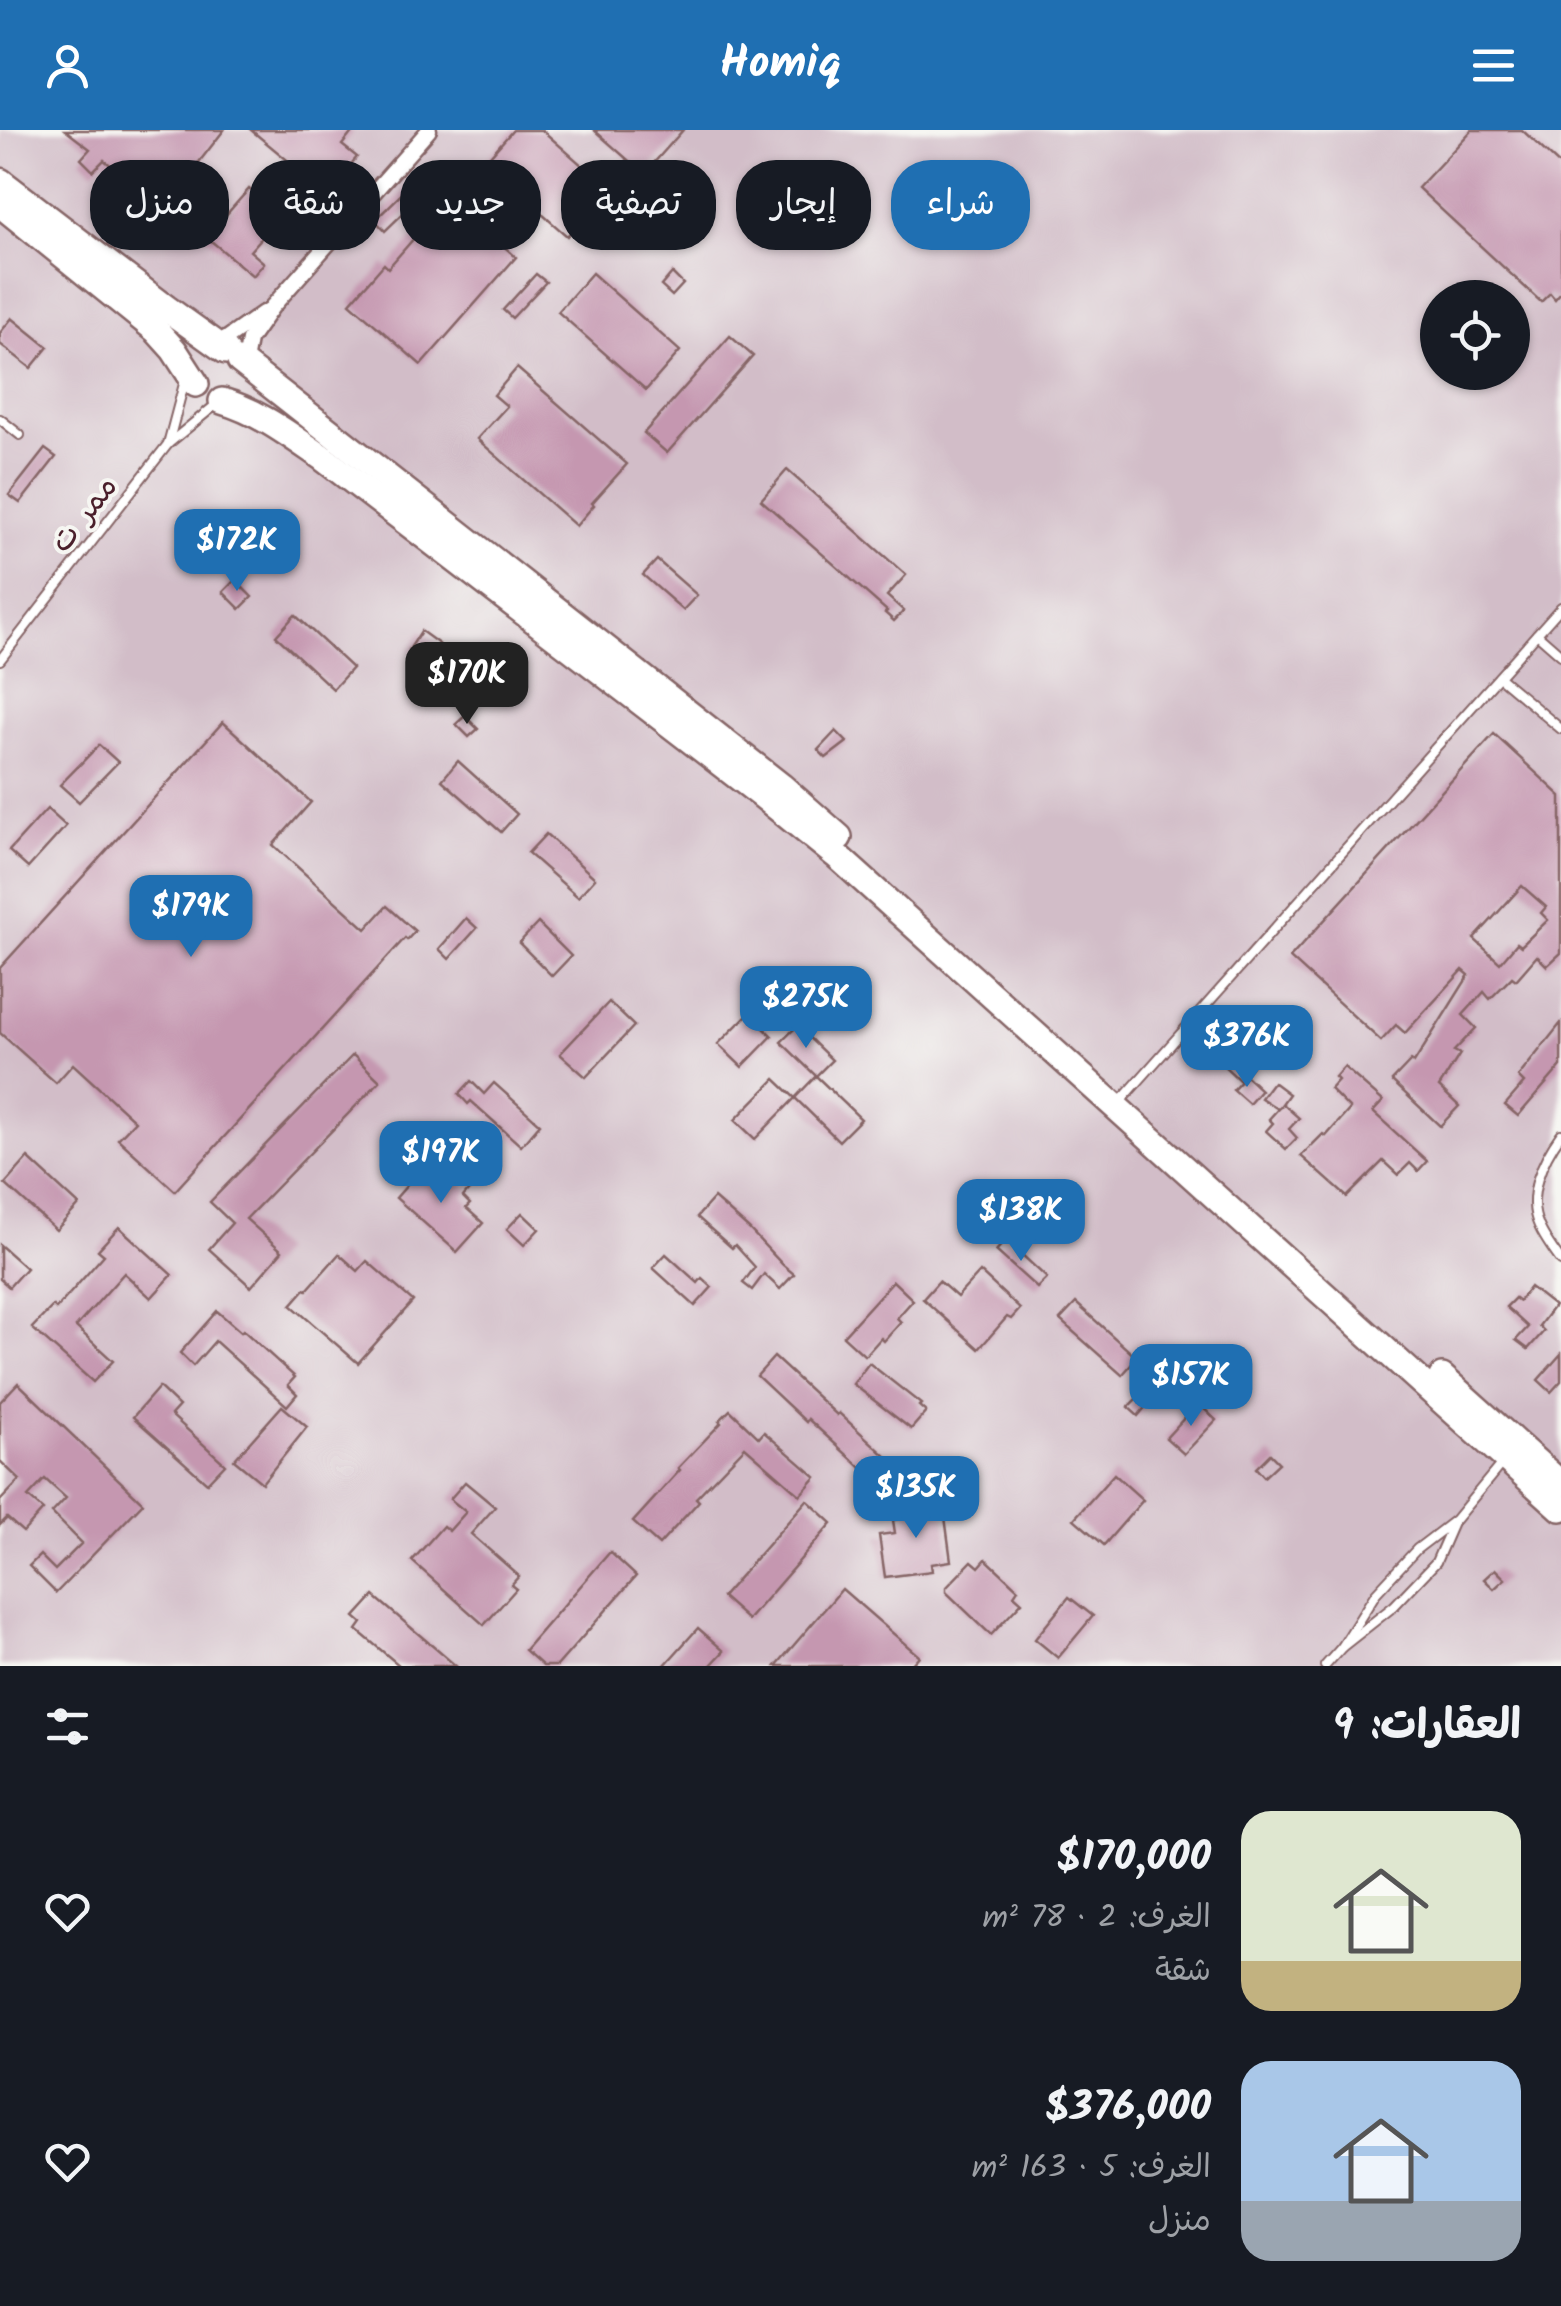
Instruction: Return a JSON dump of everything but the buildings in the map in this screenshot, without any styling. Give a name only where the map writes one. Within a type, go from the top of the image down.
[{"type":"highway","points":[[0,181],[166,308],[218,362],[781,786],[1561,1508]]},
{"type":"highway","points":[[0,204],[156,330],[174,350],[218,362],[245,378],[238,393],[222,400]]},
{"type":"highway","points":[[218,362],[206,397],[244,407],[324,458],[764,796],[1561,1484]]},
{"type":"street","points":[[218,362],[272,307],[428,130]]},
{"type":"street","points":[[218,362],[249,340],[272,307]]},
{"type":"lane","name":"ممر ت","points":[[0,660],[168,444],[218,362]]},
{"type":"lane","name":"ممر ت","points":[[168,444],[222,400]]},
{"type":"lane","points":[[0,418],[20,435]]},
{"type":"lane","points":[[1120,1100],[1561,608]]},
{"type":"lane","points":[[1537,634],[1561,654]]},
{"type":"lane","points":[[1499,677],[1561,729]]},
{"type":"lane","points":[[1561,1134],[1534,1190],[1537,1222],[1561,1260]]},
{"type":"lane","points":[[1342,1648],[1376,1593],[1417,1550],[1454,1520],[1506,1458]]},
{"type":"lane","points":[[1325,1666],[1394,1606],[1436,1562],[1454,1520]]},
{"type":"shaded area","points":[[0,130],[1561,130],[1561,1666],[0,1666]]}]
